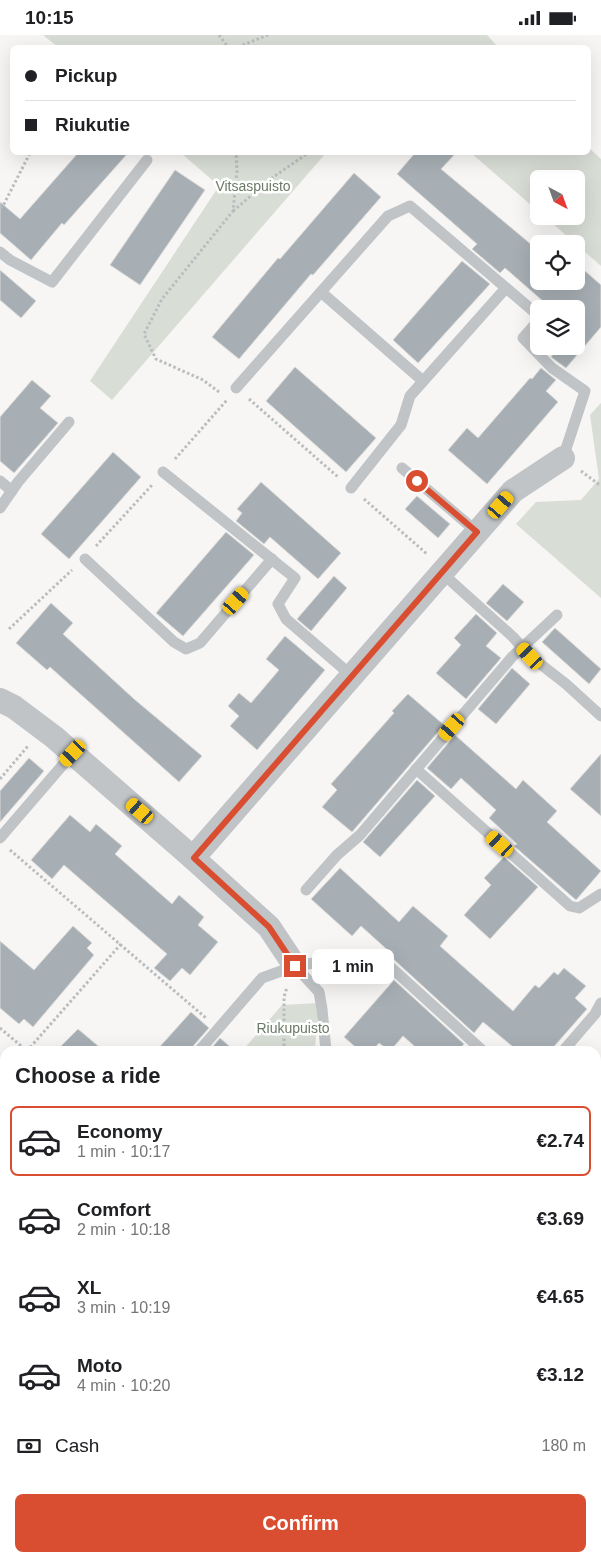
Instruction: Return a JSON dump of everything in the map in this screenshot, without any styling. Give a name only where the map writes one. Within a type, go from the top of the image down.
[{"type":"street","points":[[194,858],[513,491],[563,458]]},
{"type":"street","points":[[0,700],[14,707],[73,753],[194,858],[269,927],[295,966]]},
{"type":"lane","points":[[0,252],[10,260],[52,283],[147,160]]},
{"type":"lane","points":[[236,388],[388,216],[410,206],[530,310]]},
{"type":"lane","points":[[350,488],[401,425],[410,396],[506,288]]},
{"type":"lane","points":[[321,292],[423,381]]},
{"type":"lane","points":[[530,330],[524,338],[530,344]]},
{"type":"lane","points":[[540,355],[552,368],[585,391],[563,458]]},
{"type":"lane","points":[[0,509],[12,491],[69,422]]},
{"type":"lane","points":[[402,469],[477,532]]},
{"type":"lane","points":[[164,472],[294,578],[278,605],[286,619],[352,676]]},
{"type":"lane","points":[[0,481],[12,491]]},
{"type":"lane","points":[[85,559],[174,642],[186,649],[200,643],[272,559]]},
{"type":"lane","points":[[442,573],[523,648],[601,716]]},
{"type":"lane","points":[[306,890],[337,855],[360,835],[512,657],[557,615]]},
{"type":"lane","points":[[0,838],[73,753]]},
{"type":"lane","points":[[416,769],[570,907],[578,908],[601,894]]},
{"type":"lane","points":[[203,1046],[262,978],[295,966],[338,959],[384,961],[478,1046]]},
{"type":"lane","points":[[295,966],[318,992],[322,1009],[326,1046]]},
{"type":"lane","points":[[567,1046],[595,1014],[601,1003]]},
{"type":"path","points":[[243,45],[268,35]]},
{"type":"path","points":[[0,207],[4,204],[29,155]]},
{"type":"path","points":[[233,211],[237,171],[236,155]]},
{"type":"path","points":[[228,398],[203,380],[156,359],[144,334],[162,299],[233,211],[272,178],[305,155]]},
{"type":"path","points":[[0,779],[33,740]]},
{"type":"path","points":[[8,847],[218,1029]]},
{"type":"path","points":[[32,1046],[121,944]]},
{"type":"path","points":[[284,997],[284,1046]]},
{"type":"path","points":[[0,1028],[22,1046]]},
{"type":"green space","points":[[43,35],[487,35],[496,45],[56,45]]},
{"type":"green space","points":[[591,150],[601,159],[601,266],[585,252],[585,235],[566,235],[554,225],[585,225],[585,170],[530,170],[530,204],[473,155],[591,155]]},
{"type":"green space","name":"Vitsaspuisto","points":[[183,155],[324,155],[112,400],[90,381],[219,186]]},
{"type":"green space","points":[[601,403],[601,598],[516,524],[536,502],[581,500],[599,479],[590,415]]},
{"type":"green space","name":"Riukupuisto","points":[[318,1003],[315,1046],[246,1046],[282,1005]]},
{"type":"building","points":[[76,155],[126,155],[64,225],[62,223],[31,260],[0,233],[0,202],[20,219]]},
{"type":"building","points":[[413,155],[454,155],[441,169],[530,243],[530,290],[505,268],[500,273],[472,249],[477,244],[397,174]]},
{"type":"building","points":[[175,170],[205,190],[140,285],[110,265]]},
{"type":"building","points":[[354,173],[381,197],[313,275],[311,274],[239,359],[212,337],[278,258],[280,259]]},
{"type":"building","points":[[462,261],[490,284],[418,363],[393,340]]},
{"type":"building","points":[[0,270],[36,301],[21,318],[0,300]]},
{"type":"building","points":[[585,271],[601,285],[601,327],[585,346],[585,300],[542,300],[530,290],[585,290]]},
{"type":"building","points":[[553,355],[577,355],[566,368],[551,357]]},
{"type":"building","points":[[295,367],[376,438],[346,472],[266,401]]},
{"type":"building","points":[[541,368],[556,380],[546,391],[558,402],[487,484],[448,450],[467,428],[478,438]]},
{"type":"building","points":[[32,380],[51,396],[40,408],[58,423],[14,473],[0,461],[0,417]]},
{"type":"building","points":[[113,452],[141,477],[69,559],[41,534]]},
{"type":"building","points":[[261,482],[341,553],[318,579],[270,537],[264,544],[236,521],[242,513],[237,509]]},
{"type":"building","points":[[417,496],[450,524],[438,538],[405,509]]},
{"type":"building","points":[[226,532],[254,555],[183,636],[156,613]]},
{"type":"building","points":[[334,576],[347,588],[311,631],[297,619]]},
{"type":"building","points":[[503,584],[524,602],[507,621],[486,603]]},
{"type":"building","points":[[51,603],[73,623],[63,634],[134,699],[202,756],[179,782],[50,667],[47,670],[16,643]]},
{"type":"building","points":[[476,614],[497,633],[486,646],[501,658],[466,699],[436,673],[461,645],[454,638]]},
{"type":"building","points":[[555,628],[601,669],[589,684],[542,642]]},
{"type":"building","points":[[285,636],[325,670],[257,750],[230,726],[239,716],[228,706],[239,693],[251,703],[279,670],[266,659]]},
{"type":"building","points":[[512,668],[530,684],[496,724],[478,709]]},
{"type":"building","points":[[408,694],[444,725],[352,832],[322,807],[337,790],[331,784],[394,713],[392,711]]},
{"type":"building","points":[[455,735],[516,789],[523,780],[557,811],[547,822],[601,871],[576,900],[514,846],[517,844],[489,818],[496,810],[461,778],[451,789],[427,768]]},
{"type":"building","points":[[601,754],[601,816],[570,789]]},
{"type":"building","points":[[29,758],[44,771],[0,822],[0,791]]},
{"type":"building","points":[[417,780],[435,796],[380,857],[363,842]]},
{"type":"building","points":[[70,815],[90,832],[96,824],[122,846],[115,854],[172,904],[179,895],[204,917],[198,925],[218,942],[190,975],[182,968],[170,981],[154,968],[167,954],[64,865],[52,879],[31,860]]},
{"type":"building","points":[[504,857],[538,887],[490,939],[464,915],[491,885],[484,878]]},
{"type":"building","points":[[340,868],[399,922],[413,906],[448,936],[440,946],[513,1011],[535,985],[539,988],[554,972],[558,975],[564,968],[586,986],[575,998],[587,1009],[554,1046],[512,1046],[483,1022],[474,1033],[390,956],[392,954],[361,926],[352,936],[311,899]]},
{"type":"building","points":[[73,926],[92,943],[87,948],[94,955],[33,1027],[24,1019],[19,1024],[0,1008],[0,941],[34,970]]},
{"type":"building","points":[[394,980],[464,1044],[462,1046],[414,1046],[403,1036],[394,1046],[383,1046],[379,1043],[376,1046],[354,1046],[344,1037]]},
{"type":"building","points":[[191,1012],[209,1028],[193,1046],[160,1046]]},
{"type":"building","points":[[78,1029],[98,1046],[61,1046]]},
{"type":"building","points":[[220,1038],[229,1046],[213,1046]]},
{"type":"route","points":[[295,966],[269,927],[194,858],[477,532],[417,481]]}]
